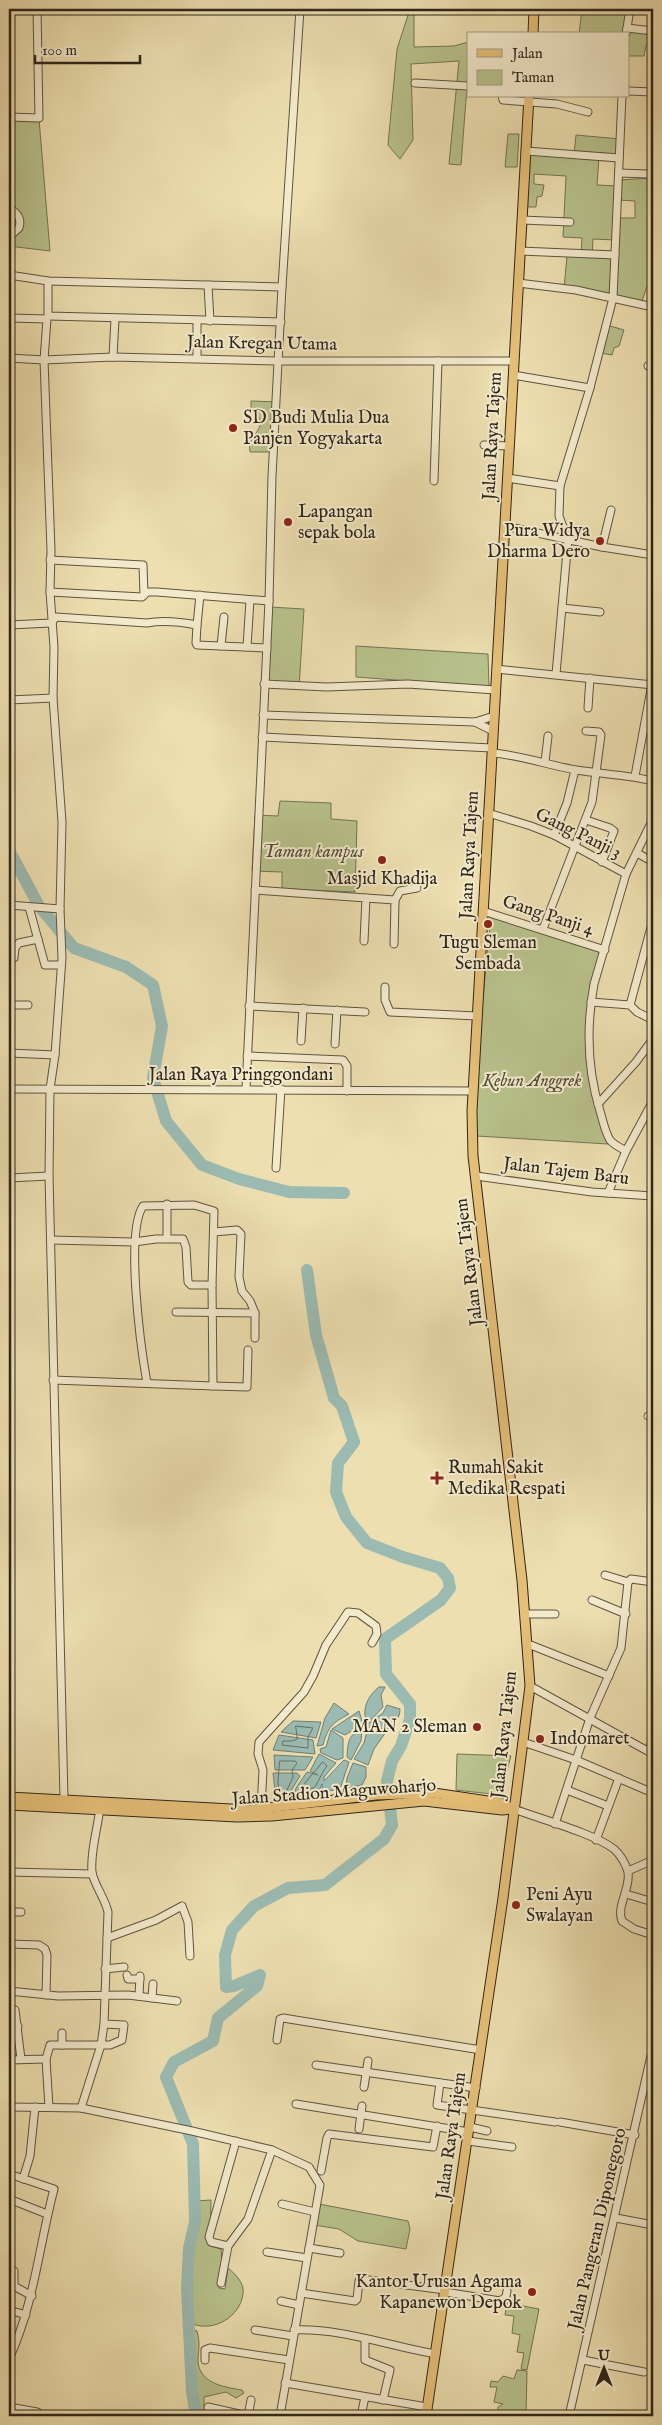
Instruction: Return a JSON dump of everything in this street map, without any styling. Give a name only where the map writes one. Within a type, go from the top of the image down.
[{"type":"main road","points":[[533,32],[534,9]]},
{"type":"main road","name":"Jalan Raya Tajem","points":[[427,2412],[473,2110],[530,1686],[525,1614],[472,1137],[472,1091],[529,99]]},
{"type":"main road","name":"Jalan Stadion Maguwoharjo","points":[[9,1805],[261,1809],[376,1795],[501,1803],[514,1809]]},
{"type":"main road","name":"Jalan Stadion Maguwoharjo","points":[[9,1797],[64,1798],[100,1806],[246,1817],[378,1805],[402,1798]]},
{"type":"street","points":[[9,117],[39,118],[37,9]]},
{"type":"street","points":[[246,1089],[269,601],[272,476],[300,9]]},
{"type":"street","points":[[630,9],[627,31],[653,31]]},
{"type":"street","points":[[415,83],[467,86]]},
{"type":"street","points":[[630,91],[653,92]]},
{"type":"street","points":[[502,98],[503,100],[529,99],[588,112]]},
{"type":"street","points":[[556,674],[568,540],[559,516],[560,486],[590,388],[613,298],[622,98]]},
{"type":"street","points":[[526,151],[620,158]]},
{"type":"street","points":[[619,173],[648,174]]},
{"type":"street","points":[[9,208],[19,217],[20,222],[19,228],[9,236]]},
{"type":"street","points":[[522,220],[570,222]]},
{"type":"street","points":[[520,251],[615,255]]},
{"type":"street","points":[[9,275],[48,281],[282,287]]},
{"type":"street","points":[[48,281],[48,316],[281,322]]},
{"type":"street","points":[[518,283],[577,291],[653,307]]},
{"type":"street","points":[[208,285],[210,321]]},
{"type":"street","points":[[9,318],[47,320],[44,360],[51,623],[54,647],[53,698],[62,822],[60,926],[56,963],[55,1054],[50,1089],[49,1176],[64,1798]]},
{"type":"street","points":[[112,357],[116,319]]},
{"type":"street","points":[[197,321],[197,358]]},
{"type":"street","name":"Jalan Kregan Utama","points":[[9,358],[44,360],[112,357],[514,361]]},
{"type":"street","points":[[434,481],[438,361]]},
{"type":"street","points":[[513,375],[590,388]]},
{"type":"street","points":[[484,445],[509,446]]},
{"type":"street","points":[[507,478],[560,486]]},
{"type":"street","points":[[602,547],[612,510]]},
{"type":"street","points":[[505,526],[602,547],[653,555]]},
{"type":"street","points":[[50,560],[143,566],[144,595]]},
{"type":"street","points":[[50,592],[142,597],[147,592],[157,592],[269,601]]},
{"type":"street","points":[[200,595],[196,645],[267,648]]},
{"type":"street","points":[[248,647],[250,600]]},
{"type":"street","points":[[562,608],[600,612]]},
{"type":"street","points":[[9,609],[10,625],[51,623],[56,617],[197,625]]},
{"type":"street","points":[[221,646],[224,617]]},
{"type":"street","points":[[496,669],[652,684],[635,776]]},
{"type":"street","points":[[588,708],[590,678]]},
{"type":"street","points":[[264,684],[327,687],[408,684],[495,690]]},
{"type":"street","points":[[9,700],[53,698]]},
{"type":"street","points":[[263,715],[475,722],[494,716]]},
{"type":"street","points":[[475,722],[493,731]]},
{"type":"street","points":[[543,928],[586,820],[598,772],[601,736],[596,731],[586,731]]},
{"type":"street","points":[[545,762],[548,736]]},
{"type":"street","points":[[262,737],[492,750],[575,770],[635,776],[653,781]]},
{"type":"street","points":[[554,835],[567,803],[575,770]]},
{"type":"street","name":"Gang Panji 3","points":[[488,813],[554,835],[626,874]]},
{"type":"street","points":[[626,1152],[611,1142],[598,1104],[589,1056],[591,1002],[594,984],[626,874],[653,819]]},
{"type":"street","points":[[586,820],[614,831],[602,862]]},
{"type":"street","points":[[636,853],[653,862]]},
{"type":"street","points":[[394,944],[395,900],[400,891],[417,888]]},
{"type":"street","points":[[255,890],[395,900]]},
{"type":"street","points":[[364,941],[366,898]]},
{"type":"street","points":[[9,904],[60,909]]},
{"type":"street","points":[[31,907],[38,939],[56,963]]},
{"type":"street","name":"Gang Panji 4","points":[[483,911],[543,928],[605,950]]},
{"type":"street","points":[[630,1005],[651,938],[653,920]]},
{"type":"street","points":[[9,961],[14,958],[16,945],[38,939]]},
{"type":"street","points":[[385,987],[385,1000],[390,1012],[477,1016]]},
{"type":"street","points":[[591,1002],[630,1005],[637,1012],[653,1020]]},
{"type":"street","points":[[9,1005],[28,1005]]},
{"type":"street","points":[[249,1006],[365,1012]]},
{"type":"street","points":[[301,1041],[303,1008]]},
{"type":"street","points":[[335,1044],[337,1010]]},
{"type":"street","points":[[598,1104],[636,1062],[653,1039]]},
{"type":"street","points":[[9,1044],[9,1080]]},
{"type":"street","points":[[9,1053],[55,1054]]},
{"type":"street","points":[[247,1056],[343,1060],[347,1066],[347,1091]]},
{"type":"street","name":"Jalan Raya Pringgondani","points":[[9,1089],[472,1091]]},
{"type":"street","points":[[276,1168],[281,1089]]},
{"type":"street","points":[[608,1193],[626,1152],[653,1101]]},
{"type":"street","points":[[9,1178],[49,1176]]},
{"type":"street","name":"Jalan Tajem Baru","points":[[476,1176],[608,1193],[653,1196]]},
{"type":"street","points":[[168,1204],[168,1238]]},
{"type":"street","points":[[147,1383],[137,1296],[134,1242],[143,1206],[168,1204],[194,1205],[212,1210],[215,1213],[212,1285],[213,1386]]},
{"type":"street","points":[[214,1232],[237,1230],[241,1234],[240,1285],[255,1313],[255,1338]]},
{"type":"street","points":[[51,1240],[134,1242],[179,1238],[185,1242],[189,1284],[212,1285]]},
{"type":"street","points":[[176,1312],[255,1313]]},
{"type":"street","points":[[53,1380],[247,1387],[248,1350]]},
{"type":"street","points":[[605,1575],[628,1582],[631,1579],[653,1582]]},
{"type":"street","points":[[555,1824],[590,1718],[621,1648],[628,1582]]},
{"type":"street","points":[[592,1600],[626,1614]]},
{"type":"street","points":[[261,1809],[263,1770],[258,1754],[258,1742],[304,1692],[326,1645],[348,1612],[358,1613],[376,1626],[377,1634],[372,1643]]},
{"type":"street","points":[[525,1614],[555,1614]]},
{"type":"street","points":[[528,1644],[609,1676]]},
{"type":"street","points":[[530,1686],[651,1753],[653,1738]]},
{"type":"street","points":[[523,1742],[576,1760],[653,1794]]},
{"type":"street","points":[[596,1840],[618,1778]]},
{"type":"street","points":[[566,1790],[608,1806]]},
{"type":"street","points":[[81,2108],[101,2045],[104,2024],[108,1912],[105,1900],[92,1874],[93,1849],[100,1806]]},
{"type":"street","points":[[514,1809],[596,1840],[615,1850],[628,1871],[626,1894],[621,1913],[622,1920],[634,1929],[653,1935]]},
{"type":"street","points":[[628,1871],[653,1860]]},
{"type":"street","points":[[9,1872],[92,1874]]},
{"type":"street","points":[[626,1894],[653,1902]]},
{"type":"street","points":[[107,1938],[156,1920],[182,1906],[187,1918],[190,1956]]},
{"type":"street","points":[[9,1912],[21,1912]]},
{"type":"street","points":[[9,1944],[39,1945],[45,1949],[47,1955],[46,1995]]},
{"type":"street","points":[[105,1968],[125,1971],[128,1978],[140,1977],[138,1996]]},
{"type":"street","points":[[152,1998],[153,1984]]},
{"type":"street","points":[[9,1992],[46,1995],[138,1996],[177,2001]]},
{"type":"street","points":[[15,2010],[21,2059]]},
{"type":"street","points":[[277,2040],[280,2019],[283,2018],[481,2050]]},
{"type":"street","points":[[49,2107],[46,2059],[48,2046],[110,2045],[123,2038],[124,2025],[104,2024]]},
{"type":"street","points":[[9,2026],[18,2026]]},
{"type":"street","points":[[62,2033],[62,2045]]},
{"type":"street","name":"Jalan Pangeran Diponegoro","points":[[569,2416],[635,2135],[653,2047]]},
{"type":"street","points":[[9,2060],[46,2059]]},
{"type":"street","points":[[364,2087],[368,2061]]},
{"type":"street","points":[[316,2065],[476,2088]]},
{"type":"street","points":[[440,2083],[437,2105],[635,2135]]},
{"type":"street","points":[[296,2104],[361,2116],[437,2126],[469,2133],[512,2147]]},
{"type":"street","points":[[9,2106],[81,2108],[188,2130],[272,2150],[302,2163],[312,2172],[320,2185],[280,2416]]},
{"type":"street","points":[[359,2129],[362,2106]]},
{"type":"street","points":[[23,2179],[30,2156],[35,2107]]},
{"type":"street","points":[[321,2171],[327,2136],[329,2134],[433,2147],[437,2126]]},
{"type":"street","points":[[469,2133],[487,2131]]},
{"type":"street","points":[[228,2246],[211,2241],[209,2237],[236,2141]]},
{"type":"street","points":[[221,2282],[228,2246],[248,2219],[272,2150]]},
{"type":"street","points":[[9,2174],[54,2189],[47,2214],[32,2296],[26,2315],[12,2342],[9,2359]]},
{"type":"street","points":[[9,2199],[47,2214]]},
{"type":"street","points":[[282,2204],[315,2212]]},
{"type":"street","points":[[616,2218],[653,2225]]},
{"type":"street","points":[[309,2248],[340,2253]]},
{"type":"street","points":[[267,2252],[307,2258]]},
{"type":"street","points":[[14,2271],[14,2286],[32,2296]]},
{"type":"street","points":[[301,2293],[355,2301],[361,2279],[500,2301],[506,2297],[507,2291]]},
{"type":"street","points":[[281,2301],[299,2305]]},
{"type":"street","points":[[9,2310],[26,2315]]},
{"type":"street","points":[[255,2330],[294,2333],[327,2331],[436,2354]]},
{"type":"street","points":[[365,2340],[364,2357],[366,2361],[388,2367],[390,2370],[384,2400]]},
{"type":"street","points":[[205,2360],[206,2350],[210,2348],[289,2360]]},
{"type":"street","points":[[583,2360],[644,2372]]},
{"type":"street","points":[[285,2383],[384,2400],[427,2412]]},
{"type":"street","points":[[361,2416],[365,2397]]},
{"type":"street","points":[[208,2407],[248,2416],[250,2400]]},
{"type":"street","points":[[9,2407],[37,2412],[44,2416]]},
{"type":"green space","points":[[410,9],[426,9],[414,11],[414,47],[454,46],[467,42],[467,86],[461,165],[449,164],[459,61],[411,64],[413,140],[400,159],[388,145],[397,49]]},
{"type":"green space","points":[[582,9],[631,9],[629,28],[653,32],[653,46],[646,45],[644,56],[630,56],[630,32],[579,32]]},
{"type":"green space","points":[[9,118],[39,119],[50,251],[9,246]]},
{"type":"green space","points":[[508,134],[519,134],[517,167],[505,167]]},
{"type":"green space","points":[[576,135],[620,139],[619,158],[599,157],[597,185],[618,186],[619,180],[653,178],[653,269],[641,304],[564,289],[567,256],[581,257],[582,238],[563,237],[566,176],[534,174],[534,184],[544,185],[542,196],[537,197],[536,207],[521,207],[525,152],[574,155]],"holes":[[[619,200],[635,201],[635,218],[618,218]],[[593,239],[616,240],[616,258],[592,257]]]},
{"type":"green space","points":[[607,325],[624,330],[619,346],[614,348],[612,355],[600,353]]},
{"type":"green space","points":[[251,401],[278,402],[274,452],[250,452],[250,443],[261,423],[257,416],[251,412]]},
{"type":"green space","points":[[270,607],[304,609],[299,688],[265,686]]},
{"type":"green space","points":[[356,646],[488,654],[489,687],[356,677]]},
{"type":"green space","name":"Taman kampus","points":[[280,801],[331,803],[331,819],[357,821],[355,892],[282,889],[282,872],[252,871],[255,815],[278,816]]},
{"type":"green space","name":"Kebun Anggrek","points":[[491,915],[603,950],[590,1000],[587,1043],[590,1077],[608,1144],[477,1136],[475,1079]]},
{"type":"green space","points":[[457,1754],[511,1756],[500,1795],[456,1790]]},
{"type":"green space","points":[[211,2200],[210,2246],[221,2249],[222,2264],[217,2285],[219,2288],[225,2289],[228,2268],[241,2283],[243,2294],[237,2310],[225,2321],[209,2326],[201,2326],[193,2324],[190,2306],[189,2268],[197,2220],[196,2201]]},
{"type":"green space","points":[[319,2204],[408,2221],[410,2229],[406,2249],[358,2241],[339,2229],[314,2225]]},
{"type":"green space","points":[[507,2303],[539,2309],[527,2370],[521,2369],[524,2353],[517,2352],[520,2335],[512,2333],[514,2316],[505,2315]]},
{"type":"green space","points":[[192,2329],[197,2331],[199,2366],[206,2378],[219,2385],[242,2390],[244,2393],[236,2398],[226,2392],[204,2397],[204,2416],[199,2416],[195,2393]]},
{"type":"green space","points":[[517,2370],[527,2371],[526,2416],[497,2416],[498,2407],[503,2404],[494,2402],[497,2387],[490,2387],[491,2381],[498,2382],[503,2376],[514,2379]]},
{"type":"water","points":[[379,1687],[385,1687],[381,1695],[383,1707],[372,1719],[366,1720],[365,1710],[367,1702]]},
{"type":"water","points":[[334,1703],[349,1714],[332,1726],[323,1745],[317,1746],[325,1718]]},
{"type":"water","points":[[387,1705],[400,1709],[398,1718],[393,1725],[389,1729],[368,1727],[366,1725],[383,1713]]},
{"type":"water","points":[[359,1711],[363,1724],[345,1735],[332,1729]]},
{"type":"water","points":[[293,1721],[321,1722],[316,1738],[281,1732]]},
{"type":"water","points":[[362,1728],[361,1741],[351,1760],[347,1757],[351,1736]]},
{"type":"water","points":[[331,1730],[343,1738],[343,1758],[337,1760],[321,1753],[320,1749],[326,1747]]},
{"type":"water","points":[[367,1731],[386,1732],[374,1749],[368,1765],[354,1759],[364,1743]]},
{"type":"water","points":[[279,1735],[313,1740],[315,1754],[273,1750]]},
{"type":"water","points":[[319,1754],[336,1763],[324,1777],[324,1781],[344,1760],[349,1762],[340,1789],[322,1792],[322,1784],[318,1793],[294,1797],[296,1788],[307,1772],[318,1775],[310,1771]]},
{"type":"water","points":[[274,1755],[313,1757],[305,1770],[275,1770]]},
{"type":"water","points":[[353,1763],[366,1767],[366,1777],[362,1785],[346,1788],[347,1778]]},
{"type":"water","points":[[273,1773],[297,1773],[300,1776],[292,1789],[291,1797],[276,1800]]},
{"type":"waterway","points":[[9,850],[39,906],[74,948],[126,967],[153,985],[162,1026],[153,1078],[166,1121],[202,1165],[239,1179],[289,1192],[344,1193]]},
{"type":"waterway","points":[[196,2416],[192,2392],[187,2288],[189,2248],[195,2222],[193,2144],[166,2077],[174,2062],[213,2041],[218,2018],[257,1986],[260,1975],[234,1986],[226,1987],[225,1955],[232,1930],[254,1906],[288,1888],[325,1885],[384,1839],[392,1825],[387,1781],[392,1761],[401,1746],[410,1719],[410,1704],[386,1674],[385,1639],[441,1600],[450,1588],[448,1578],[440,1568],[403,1557],[367,1543],[346,1517],[336,1492],[338,1463],[354,1442],[342,1406],[334,1398],[316,1335],[307,1270]]},
{"type":"place","name":"SD Budi Mulia Dua Panjen Yogyakarta","points":[[233,428]]},
{"type":"place","name":"Lapangan sepak bola","points":[[288,522]]},
{"type":"place","name":"Pura Widya Dharma Dero","points":[[600,541]]},
{"type":"place","name":"Masjid Khadija","points":[[382,860]]},
{"type":"place","name":"Tugu Sleman Sembada","points":[[488,924]]},
{"type":"place","name":"Rumah Sakit Medika Respati","points":[[437,1478]]},
{"type":"place","name":"MAN 2 Sleman","points":[[477,1727]]},
{"type":"place","name":"Indomaret","points":[[540,1739]]},
{"type":"place","name":"Peni Ayu Swalayan","points":[[516,1905]]},
{"type":"place","name":"Kantor Urusan Agama Kapanewon Depok","points":[[532,2292]]}]
